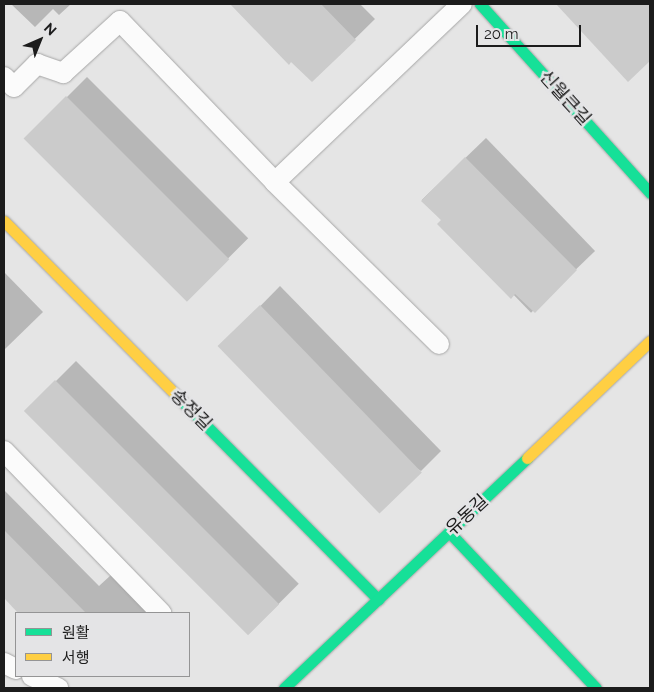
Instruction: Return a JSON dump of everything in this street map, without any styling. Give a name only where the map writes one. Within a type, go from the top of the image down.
[{"type":"street","name":"신월큰길","points":[[480,4],[650,193]]},
{"type":"street","name":"송정길","points":[[4,221],[378,599]]},
{"type":"street","name":"유동길","points":[[284,688],[650,341]]},
{"type":"street","points":[[449,532],[596,688]]},
{"type":"lane","points":[[275,182],[462,4]]},
{"type":"lane","points":[[4,77],[14,87],[37,64],[63,73],[120,20],[275,182],[439,344]]},
{"type":"lane","points":[[4,451],[160,612]]},
{"type":"lane","points":[[34,677],[58,688]]},
{"type":"building","points":[[230,4],[321,4],[356,40],[312,82],[291,62],[289,65]]},
{"type":"building","points":[[556,4],[650,4],[650,61],[628,82]]},
{"type":"building","points":[[66,96],[229,259],[187,302],[24,138]]},
{"type":"building","points":[[465,157],[577,270],[535,313],[515,294],[511,299],[437,224],[441,220],[421,201]]},
{"type":"building","points":[[260,305],[422,473],[379,514],[218,346]]},
{"type":"building","points":[[55,380],[279,604],[248,635],[24,411]]},
{"type":"building","points":[[4,530],[85,612],[17,612],[4,598]]},
{"type":"traffic: fast","points":[[480,4],[650,193]]},
{"type":"traffic: fast","points":[[175,394],[378,599]]},
{"type":"traffic: fast","points":[[284,688],[527,458]]},
{"type":"traffic: fast","points":[[449,532],[596,688]]},
{"type":"traffic: slow","points":[[4,221],[175,394]]},
{"type":"traffic: slow","points":[[527,458],[650,341]]}]
